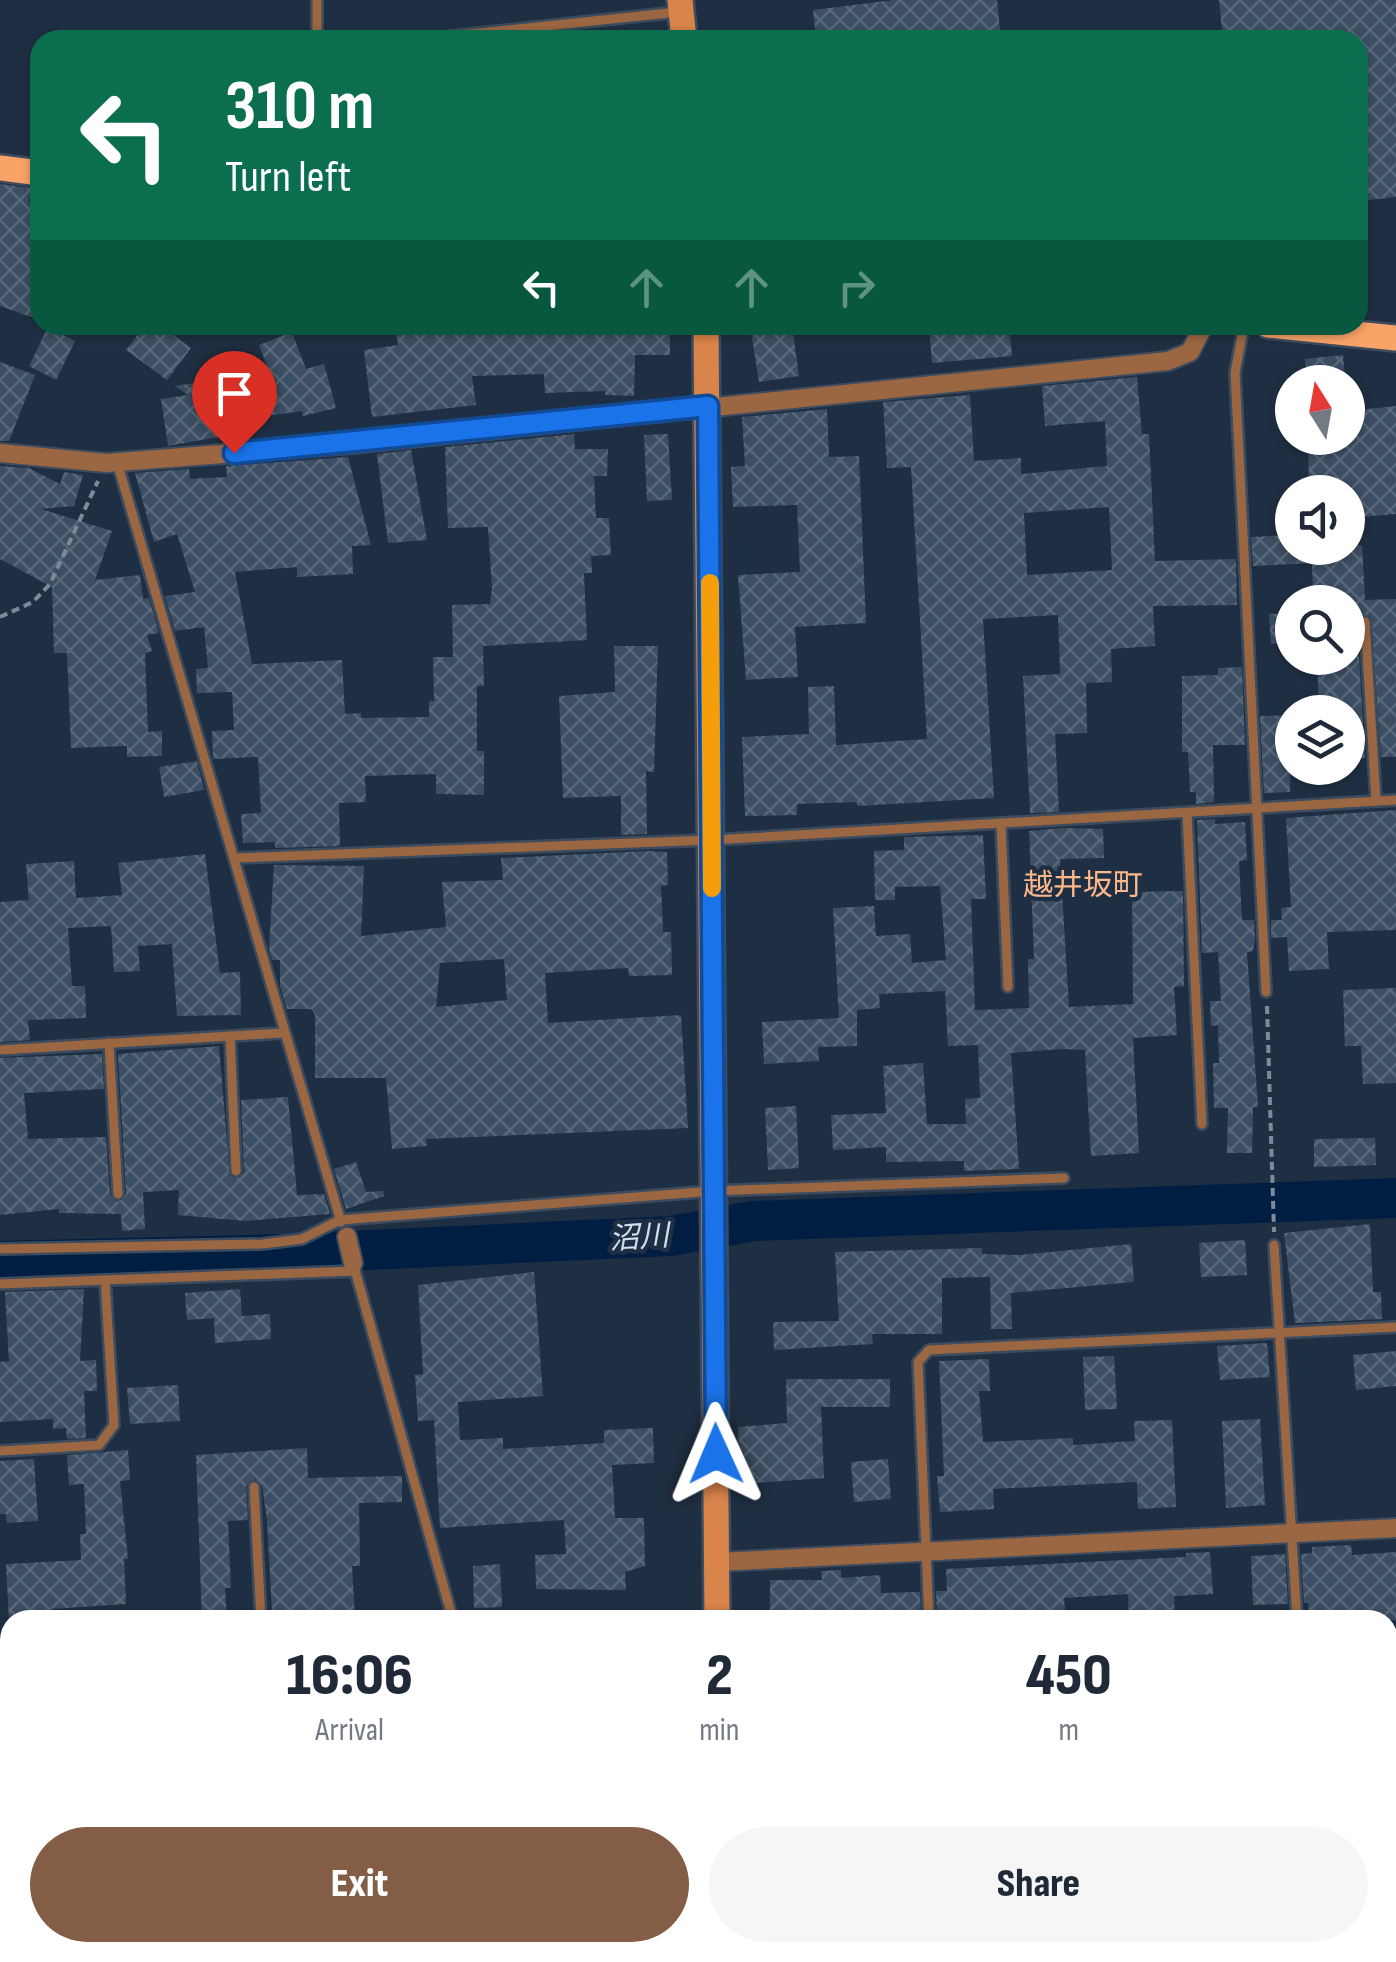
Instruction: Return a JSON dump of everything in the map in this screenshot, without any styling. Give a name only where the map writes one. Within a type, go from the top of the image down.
[{"type":"main road","points":[[0,168],[30,172]]},
{"type":"main road","points":[[1366,335],[1396,338]]},
{"type":"street","points":[[706,335],[717,1610]]},
{"type":"street","points":[[0,453],[111,463],[351,444],[1168,361],[1190,352],[1199,335]]},
{"type":"street","points":[[344,1228],[354,1267]]},
{"type":"street","points":[[717,1562],[1396,1528]]},
{"type":"lane","points":[[317,30],[318,0]]},
{"type":"lane","points":[[492,30],[681,6]]},
{"type":"lane","points":[[1242,335],[1235,373],[1266,992]]},
{"type":"lane","points":[[111,463],[236,858],[282,1033],[344,1228]]},
{"type":"lane","points":[[1365,622],[1376,801]]},
{"type":"lane","points":[[236,858],[712,840],[1396,800]]},
{"type":"lane","points":[[1186,814],[1202,1124]]},
{"type":"lane","points":[[1001,824],[1008,988]]},
{"type":"lane","points":[[0,1050],[282,1033]]},
{"type":"lane","points":[[230,1036],[236,1171]]},
{"type":"lane","points":[[109,1044],[118,1194]]},
{"type":"lane","points":[[0,1249],[262,1244],[344,1228],[713,1191],[1064,1178]]},
{"type":"lane","points":[[1274,1245],[1295,1610]]},
{"type":"lane","points":[[0,1284],[354,1267],[450,1610]]},
{"type":"lane","points":[[0,1451],[99,1445],[114,1425],[105,1280]]},
{"type":"lane","points":[[929,1610],[918,1362],[929,1350],[1396,1327]]},
{"type":"lane","points":[[254,1487],[260,1610]]},
{"type":"path","points":[[0,617],[33,602],[50,584],[111,463]]},
{"type":"path","points":[[1266,992],[1274,1245]]},
{"type":"building","points":[[894,0],[997,0],[1000,30],[815,30],[813,10]]},
{"type":"building","points":[[1219,0],[1396,0],[1396,197],[1368,200],[1368,30],[1222,30]]},
{"type":"building","points":[[0,184],[30,188],[30,317],[0,306]]},
{"type":"building","points":[[44,335],[63,335],[75,341],[56,380],[29,366]]},
{"type":"building","points":[[137,335],[173,335],[191,348],[167,380],[126,350]]},
{"type":"building","points":[[293,335],[306,369],[324,364],[336,408],[303,416],[302,411],[246,419],[248,439],[224,441],[224,436],[168,446],[161,399],[188,395],[175,386],[214,380],[215,389],[274,385],[259,345]]},
{"type":"building","points":[[397,335],[670,335],[670,355],[635,355],[634,396],[605,395],[605,391],[545,393],[544,374],[472,376],[476,405],[372,417],[364,350],[398,345]]},
{"type":"building","points":[[752,335],[793,335],[799,376],[759,382]]},
{"type":"building","points":[[930,335],[1010,335],[1012,356],[932,363]]},
{"type":"building","points":[[1343,355],[1344,365],[1306,365],[1305,359]]},
{"type":"building","points":[[0,362],[35,375],[9,441],[0,441]]},
{"type":"building","points":[[1137,377],[1142,434],[1149,434],[1155,561],[1236,559],[1237,605],[1153,606],[1155,646],[1111,649],[1112,682],[1086,683],[1087,733],[1055,734],[1059,812],[1030,813],[1023,676],[1060,674],[1058,615],[983,619],[994,798],[857,806],[857,802],[797,804],[797,815],[745,816],[742,737],[809,734],[808,687],[834,686],[836,745],[927,739],[911,467],[887,468],[883,402],[970,395],[974,461],[1021,458],[1021,474],[1107,466],[1105,421],[1045,426],[1042,386]],"holes":[[[1109,507],[1112,570],[1027,575],[1024,513]]]},
{"type":"building","points":[[1396,406],[1396,514],[1365,517],[1365,475],[1309,475],[1308,455],[1365,455],[1365,409]]},
{"type":"building","points":[[827,409],[829,457],[859,456],[866,623],[795,627],[798,677],[746,680],[738,575],[800,572],[797,505],[733,507],[731,467],[745,466],[742,417]]},
{"type":"building","points":[[574,434],[575,449],[608,449],[607,476],[594,476],[596,518],[609,518],[611,555],[591,556],[592,573],[584,573],[587,640],[483,646],[484,686],[477,686],[477,751],[484,751],[484,795],[436,794],[436,774],[365,776],[366,802],[339,803],[340,846],[275,848],[275,842],[243,843],[241,814],[261,813],[258,757],[213,759],[212,731],[234,730],[232,692],[197,693],[196,669],[208,668],[204,627],[175,631],[165,596],[195,592],[177,534],[154,542],[135,473],[189,469],[190,479],[227,477],[226,466],[348,457],[371,545],[352,546],[353,574],[297,577],[297,567],[235,572],[252,664],[342,660],[345,714],[361,713],[361,718],[429,717],[429,701],[434,701],[433,657],[453,657],[452,605],[490,604],[492,588],[488,527],[448,528],[445,447]]},
{"type":"building","points":[[668,434],[672,500],[647,501],[644,435]]},
{"type":"building","points":[[411,450],[427,540],[388,543],[377,454]]},
{"type":"building","points":[[0,466],[29,468],[60,484],[64,472],[83,475],[74,506],[41,509],[112,531],[95,580],[140,575],[143,599],[149,598],[159,633],[147,635],[152,651],[145,653],[148,732],[162,731],[162,756],[127,757],[127,746],[71,748],[67,653],[54,653],[52,587],[0,559]]},
{"type":"building","points":[[1275,536],[1275,565],[1253,566],[1251,537]]},
{"type":"building","points":[[1312,565],[1363,565],[1364,585],[1313,585]]},
{"type":"building","points":[[1396,599],[1396,757],[1381,757],[1371,617],[1365,616],[1365,600]]},
{"type":"building","points":[[1269,614],[1275,614],[1275,644],[1271,644]]},
{"type":"building","points":[[614,646],[658,646],[654,772],[646,771],[647,834],[621,835],[621,796],[563,798],[559,696],[615,692]]},
{"type":"building","points":[[1242,667],[1245,745],[1213,745],[1214,802],[1196,804],[1196,792],[1190,792],[1188,752],[1182,752],[1182,676],[1218,675],[1218,668]]},
{"type":"building","points":[[1318,675],[1360,675],[1361,695],[1319,695]]},
{"type":"building","points":[[1260,716],[1275,716],[1275,785],[1290,785],[1290,792],[1264,793]]},
{"type":"building","points":[[197,761],[204,790],[164,797],[159,767]]},
{"type":"building","points":[[1396,810],[1396,930],[1327,932],[1329,969],[1289,971],[1287,937],[1271,938],[1271,920],[1282,920],[1281,908],[1291,907],[1286,818]]},
{"type":"building","points":[[1215,819],[1215,824],[1245,822],[1247,860],[1239,861],[1242,920],[1254,920],[1255,938],[1253,951],[1247,952],[1258,1107],[1253,1107],[1252,1153],[1227,1153],[1228,1108],[1214,1108],[1213,1063],[1219,1063],[1218,1025],[1211,1026],[1210,1001],[1221,1001],[1218,952],[1202,953],[1197,820]]},
{"type":"building","points":[[1103,829],[1104,858],[1060,859],[1069,1007],[1133,1004],[1132,892],[1183,891],[1184,986],[1174,987],[1177,1035],[1133,1038],[1139,1153],[1091,1156],[1085,1050],[1063,1049],[1011,1053],[1019,1169],[964,1171],[964,1161],[886,1162],[886,1147],[833,1150],[831,1115],[886,1113],[883,1066],[923,1063],[927,1124],[966,1124],[965,1099],[980,1098],[978,1045],[948,1046],[945,991],[879,994],[880,1008],[857,1010],[857,1046],[818,1047],[819,1061],[764,1064],[762,1022],[839,1018],[833,908],[874,906],[876,936],[910,934],[912,963],[946,960],[940,886],[895,887],[895,900],[875,900],[874,851],[904,850],[904,837],[983,835],[986,899],[971,899],[975,1010],[1029,1008],[1028,959],[1034,959],[1029,831]]},
{"type":"building","points":[[667,852],[668,885],[661,886],[663,932],[671,932],[672,975],[629,976],[628,968],[545,973],[548,1023],[681,1015],[688,1128],[426,1139],[427,1146],[392,1149],[386,1078],[315,1078],[315,1015],[311,1009],[287,1009],[280,986],[280,960],[272,960],[269,948],[274,865],[364,866],[361,936],[446,927],[442,882],[503,880],[501,858]],"holes":[[[504,959],[507,1000],[436,1007],[440,963]]]},
{"type":"building","points":[[205,854],[220,973],[240,972],[241,1015],[177,1016],[172,944],[138,946],[140,971],[114,972],[111,926],[68,928],[72,986],[85,986],[86,1018],[28,1020],[30,1040],[0,1042],[0,902],[29,900],[26,864],[74,861],[76,898],[122,895],[118,863]]},
{"type":"building","points":[[1396,988],[1396,1083],[1363,1084],[1361,1046],[1345,1046],[1343,990]]},
{"type":"building","points":[[219,1046],[230,1176],[239,1178],[244,1172],[241,1100],[288,1097],[297,1195],[324,1194],[330,1214],[245,1221],[178,1215],[179,1190],[143,1192],[145,1229],[122,1231],[121,1214],[59,1213],[59,1209],[0,1215],[0,1058],[102,1054],[104,1089],[24,1093],[28,1139],[106,1137],[110,1194],[118,1202],[126,1194],[118,1054]]},
{"type":"building","points":[[796,1106],[799,1168],[768,1170],[765,1108]]},
{"type":"building","points":[[1375,1138],[1376,1165],[1314,1167],[1314,1139]]},
{"type":"building","points":[[356,1162],[366,1192],[383,1191],[384,1196],[346,1209],[334,1169]]},
{"type":"building","points":[[1370,1224],[1373,1292],[1381,1292],[1382,1319],[1295,1323],[1284,1233]]},
{"type":"building","points":[[1245,1240],[1247,1275],[1201,1277],[1199,1243]]},
{"type":"building","points":[[1131,1244],[1134,1282],[1011,1293],[1012,1329],[991,1329],[990,1277],[942,1278],[942,1334],[872,1334],[873,1344],[774,1350],[773,1322],[839,1321],[835,1252],[982,1248],[982,1254],[1020,1255]]},
{"type":"building","points":[[534,1272],[543,1396],[458,1402],[460,1440],[503,1438],[503,1449],[604,1443],[604,1430],[653,1428],[654,1463],[612,1465],[615,1518],[644,1518],[645,1566],[625,1572],[626,1590],[536,1589],[535,1555],[566,1554],[564,1520],[440,1528],[434,1420],[418,1421],[415,1375],[423,1374],[418,1285]]},
{"type":"building","points":[[84,1289],[80,1361],[96,1360],[97,1391],[84,1391],[86,1438],[67,1439],[66,1428],[53,1429],[53,1419],[0,1422],[0,1362],[9,1361],[5,1292]]},
{"type":"building","points":[[240,1289],[242,1316],[270,1314],[271,1339],[215,1343],[214,1318],[187,1320],[185,1293]]},
{"type":"building","points":[[1267,1343],[1270,1377],[1220,1380],[1217,1346]]},
{"type":"building","points":[[1396,1351],[1396,1386],[1356,1390],[1353,1355]]},
{"type":"building","points":[[1114,1356],[1117,1409],[1085,1410],[1083,1357]]},
{"type":"building","points":[[989,1359],[990,1391],[979,1391],[983,1442],[1073,1438],[1073,1445],[1135,1441],[1134,1421],[1172,1420],[1176,1507],[1138,1509],[1137,1482],[993,1489],[994,1509],[940,1512],[937,1476],[944,1476],[939,1361]]},
{"type":"building","points":[[786,1379],[890,1379],[890,1407],[821,1407],[824,1478],[740,1484],[738,1427],[787,1423]]},
{"type":"building","points":[[178,1385],[180,1421],[130,1424],[127,1388]]},
{"type":"building","points":[[1260,1419],[1265,1505],[1226,1508],[1222,1421]]},
{"type":"building","points":[[307,1448],[308,1478],[402,1476],[402,1502],[359,1503],[360,1566],[352,1566],[354,1610],[272,1610],[267,1520],[262,1486],[255,1479],[246,1486],[248,1520],[228,1521],[231,1588],[225,1588],[226,1610],[202,1610],[196,1455]]},
{"type":"building","points":[[128,1450],[130,1480],[120,1481],[128,1559],[124,1559],[126,1604],[8,1610],[6,1564],[81,1560],[80,1534],[86,1534],[84,1484],[69,1485],[67,1455]]},
{"type":"building","points":[[34,1459],[38,1521],[7,1523],[6,1514],[0,1514],[0,1461]]},
{"type":"building","points":[[888,1459],[891,1499],[854,1502],[851,1462]]},
{"type":"building","points":[[1351,1545],[1352,1555],[1396,1552],[1396,1610],[1309,1610],[1308,1603],[1304,1603],[1301,1554],[1312,1553],[1312,1547]]},
{"type":"building","points":[[1210,1552],[1213,1594],[1174,1596],[1175,1610],[1129,1610],[1128,1594],[1064,1598],[1065,1610],[937,1610],[936,1591],[947,1591],[946,1569],[1186,1557],[1186,1553]]},
{"type":"building","points":[[1285,1554],[1288,1604],[1253,1605],[1251,1556]]},
{"type":"building","points":[[500,1564],[502,1607],[474,1608],[473,1566]]},
{"type":"building","points":[[841,1570],[841,1578],[880,1575],[881,1593],[920,1592],[921,1610],[770,1610],[770,1580],[822,1580],[821,1571]]},
{"type":"waterway","name":"沼川","points":[[0,1261],[285,1254],[671,1236],[753,1221],[1396,1198]]},
{"type":"slow traffic","points":[[710,583],[712,888]]},
{"type":"district","name":"越井坂町","points":[[1083,885]]},
{"type":"route","points":[[234,453],[708,406],[716,1454]]}]
